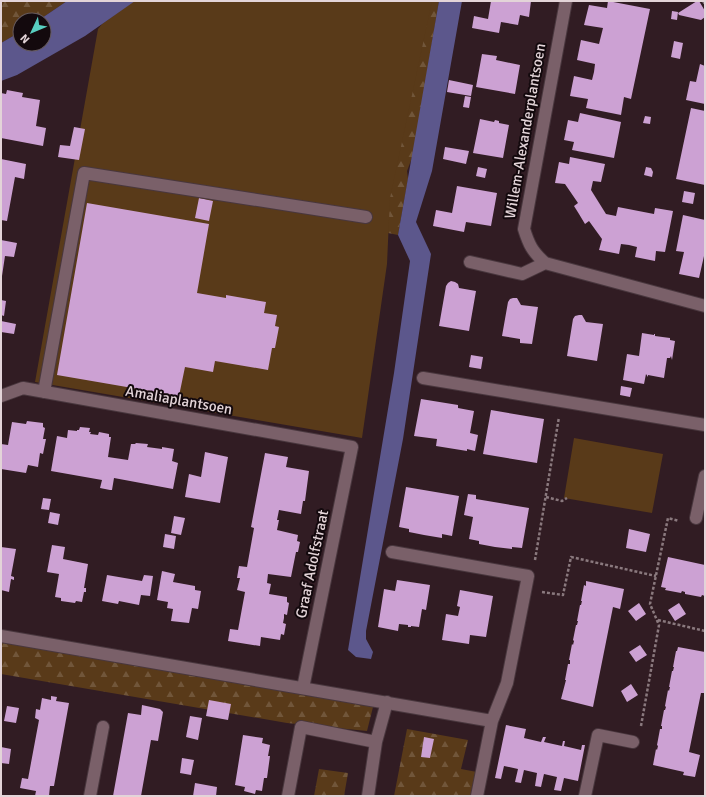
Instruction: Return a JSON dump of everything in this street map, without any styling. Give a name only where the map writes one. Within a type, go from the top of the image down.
[{"type":"street","name":"Willem-Alexanderplantsoen","points":[[545,263],[534,253],[524,229],[566,1]]},
{"type":"street","points":[[44,392],[84,173],[366,217]]},
{"type":"street","points":[[470,262],[522,274],[545,263],[705,306]]},
{"type":"street","points":[[423,378],[705,424]]},
{"type":"street","name":"Amaliaplantsoen","points":[[1,396],[23,388],[352,447]]},
{"type":"street","name":"Graaf Adolfstraat","points":[[303,688],[352,447]]},
{"type":"street","points":[[696,518],[705,476]]},
{"type":"street","points":[[392,552],[528,576],[507,683],[492,721],[477,796]]},
{"type":"street","points":[[1,636],[492,721]]},
{"type":"street","points":[[368,796],[376,742],[387,702]]},
{"type":"street","points":[[90,796],[103,727]]},
{"type":"street","points":[[288,796],[301,727],[376,742]]},
{"type":"street","points":[[585,796],[598,735],[632,742]]},
{"type":"path","points":[[528,576],[534,567],[562,401]]},
{"type":"path","points":[[546,497],[562,501],[567,498]]},
{"type":"path","points":[[632,742],[639,738],[659,625],[650,604],[668,518],[681,521]]},
{"type":"path","points":[[526,589],[563,595],[571,557],[656,576]]},
{"type":"path","points":[[657,620],[705,631]]},
{"type":"green space","points":[[1,1],[67,1],[51,12],[12,12],[12,37],[1,43]]},
{"type":"green space","points":[[134,1],[432,1],[390,198],[387,264],[362,438],[35,382],[98,29],[102,24]]},
{"type":"green space","points":[[418,1],[439,1],[413,155],[407,171],[408,179],[398,235],[378,231]]},
{"type":"green space","points":[[574,438],[663,454],[652,513],[564,498]]},
{"type":"green space","points":[[1,642],[373,707],[367,731],[287,723],[1,674]]},
{"type":"green space","points":[[407,729],[468,740],[461,769],[477,772],[471,796],[394,796]]},
{"type":"green space","points":[[319,769],[348,773],[344,796],[314,796]]},
{"type":"shaded area","points":[[67,1],[135,1],[85,36],[17,75],[1,81],[1,43],[12,37],[12,52],[52,52],[52,12],[51,12]]},
{"type":"shaded area","points":[[439,1],[462,1],[432,171],[416,222],[431,254],[403,439],[366,631],[366,639],[373,652],[371,659],[356,657],[348,650],[394,373],[410,261],[398,235]]},
{"type":"building","points":[[491,1],[531,1],[529,17],[520,15],[518,25],[501,22],[499,33],[472,28],[474,16],[488,19]]},
{"type":"building","points":[[608,1],[650,9],[631,99],[624,97],[621,115],[586,108],[588,99],[570,96],[574,76],[592,80],[594,72],[595,64],[577,60],[581,40],[599,44],[603,28],[584,25],[589,5],[607,8]]},
{"type":"building","points":[[699,1],[705,11],[705,17],[701,20],[679,15],[678,13]]},
{"type":"building","points":[[672,11],[678,12],[677,20],[671,19]]},
{"type":"building","points":[[674,41],[683,43],[680,59],[671,57]]},
{"type":"building","points":[[482,54],[497,56],[496,60],[520,65],[515,94],[476,87]]},
{"type":"building","points":[[700,64],[705,66],[705,104],[686,100],[690,81],[696,82]]},
{"type":"building","points":[[449,80],[473,85],[471,96],[447,92]]},
{"type":"building","points":[[7,90],[23,93],[22,97],[40,100],[36,126],[46,128],[43,146],[1,138],[1,93],[6,94]]},
{"type":"building","points":[[465,96],[471,97],[469,108],[463,107]]},
{"type":"building","points":[[691,108],[705,111],[705,185],[676,179]]},
{"type":"building","points":[[580,113],[621,122],[614,158],[572,150],[574,142],[564,140],[568,120],[578,122]]},
{"type":"building","points":[[645,116],[651,117],[650,124],[643,123]]},
{"type":"building","points":[[480,119],[494,122],[495,120],[499,121],[499,123],[509,125],[503,158],[473,153]]},
{"type":"building","points":[[74,127],[85,129],[79,160],[58,157],[60,145],[70,146]]},
{"type":"building","points":[[445,147],[469,151],[466,164],[443,159]]},
{"type":"building","points":[[570,157],[605,164],[601,182],[593,181],[591,190],[606,214],[616,216],[618,207],[654,214],[655,208],[673,211],[665,252],[656,251],[655,261],[635,257],[637,247],[629,245],[621,244],[619,254],[599,250],[602,239],[589,221],[585,224],[574,206],[578,203],[565,184],[555,183],[559,162],[569,164]]},
{"type":"building","points":[[1,159],[26,164],[24,179],[15,177],[7,221],[1,220]]},
{"type":"building","points":[[478,167],[487,169],[485,178],[476,176]]},
{"type":"building","points":[[646,167],[651,168],[653,172],[652,177],[644,175]]},
{"type":"building","points":[[457,186],[497,193],[491,226],[466,222],[464,232],[433,226],[436,210],[452,213]]},
{"type":"building","points":[[684,191],[695,193],[693,204],[682,202]]},
{"type":"building","points":[[199,198],[213,201],[209,221],[195,218]]},
{"type":"building","points":[[87,203],[209,224],[197,293],[226,298],[226,295],[266,302],[264,313],[277,315],[275,326],[279,327],[275,348],[272,348],[268,370],[215,361],[213,372],[185,367],[179,396],[57,375]]},
{"type":"building","points":[[683,215],[705,220],[705,257],[704,256],[699,278],[679,274],[684,252],[676,251]]},
{"type":"building","points":[[1,240],[17,243],[14,257],[5,256],[2,276]]},
{"type":"building","points":[[451,281],[458,284],[459,288],[476,291],[469,331],[439,326],[446,286]]},
{"type":"building","points":[[513,298],[517,298],[521,305],[538,307],[532,344],[520,343],[520,339],[502,336],[508,302]]},
{"type":"building","points":[[1,300],[6,301],[4,316],[1,315]]},
{"type":"building","points":[[582,315],[586,322],[603,324],[597,361],[567,356],[573,319],[575,316]]},
{"type":"building","points":[[1,321],[16,324],[14,334],[1,332]]},
{"type":"building","points":[[642,333],[655,334],[655,336],[670,338],[670,340],[675,341],[672,360],[671,356],[670,358],[667,358],[664,378],[648,375],[648,377],[646,374],[644,384],[623,380],[627,354],[639,356]]},
{"type":"building","points":[[471,355],[483,357],[481,369],[469,367]]},
{"type":"building","points":[[621,386],[632,388],[630,397],[620,395]]},
{"type":"building","points":[[421,399],[458,405],[458,408],[474,411],[470,433],[478,435],[475,451],[436,446],[437,439],[414,436]]},
{"type":"building","points":[[491,410],[544,419],[537,463],[483,454]]},
{"type":"building","points":[[27,421],[43,423],[43,427],[45,428],[43,439],[46,439],[43,454],[40,453],[38,467],[28,465],[26,473],[1,469],[1,444],[8,445],[12,422],[26,424]]},
{"type":"building","points":[[80,427],[90,428],[90,434],[98,435],[99,432],[109,434],[109,437],[111,437],[108,457],[128,460],[131,444],[136,443],[148,444],[147,447],[174,449],[172,461],[178,463],[173,489],[114,478],[112,490],[110,490],[100,488],[102,480],[51,471],[57,436],[67,438],[68,430],[77,431]]},
{"type":"building","points":[[205,452],[228,457],[220,503],[185,497],[189,474],[201,477]]},
{"type":"building","points":[[265,453],[288,457],[286,467],[309,471],[305,501],[303,501],[301,514],[279,510],[277,520],[279,520],[277,530],[298,535],[297,541],[300,542],[298,552],[296,552],[291,577],[268,574],[267,583],[271,584],[269,594],[287,597],[287,602],[289,603],[287,615],[284,614],[283,623],[286,624],[284,635],[281,634],[280,640],[261,637],[260,646],[228,641],[230,629],[238,630],[245,592],[237,590],[240,578],[237,578],[239,566],[247,567],[254,528],[251,527]]},
{"type":"building","points":[[406,487],[459,496],[452,536],[442,534],[442,538],[424,535],[409,532],[409,529],[399,527]]},
{"type":"building","points":[[468,494],[476,495],[476,499],[529,508],[522,548],[512,547],[512,549],[495,547],[479,544],[479,541],[469,539],[473,517],[464,515]]},
{"type":"building","points":[[43,498],[51,499],[49,510],[41,509]]},
{"type":"building","points":[[50,512],[60,514],[58,525],[48,523]]},
{"type":"building","points":[[174,516],[185,518],[181,535],[171,533]]},
{"type":"building","points":[[629,529],[650,534],[646,552],[626,548]]},
{"type":"building","points":[[165,534],[176,536],[174,549],[163,547]]},
{"type":"building","points":[[52,545],[65,547],[63,559],[88,564],[84,588],[86,588],[86,592],[84,592],[82,602],[76,601],[75,603],[61,601],[61,598],[55,597],[59,574],[47,572]]},
{"type":"building","points":[[1,547],[16,549],[11,576],[14,577],[14,580],[11,579],[9,592],[1,590]]},
{"type":"building","points":[[668,557],[705,565],[705,596],[702,595],[701,597],[685,594],[685,592],[682,591],[681,593],[665,590],[666,588],[661,587]]},
{"type":"building","points":[[162,571],[175,574],[173,582],[195,586],[195,590],[201,591],[198,609],[192,608],[189,623],[171,621],[173,609],[167,608],[168,602],[157,600]]},
{"type":"building","points":[[107,575],[142,581],[144,575],[153,576],[150,596],[141,595],[139,605],[119,601],[118,604],[102,601]]},
{"type":"building","points":[[397,580],[430,585],[426,610],[422,609],[419,627],[408,627],[408,625],[399,624],[398,631],[378,627],[384,589],[395,591]]},
{"type":"building","points":[[586,581],[624,589],[620,609],[613,607],[593,707],[561,699],[568,664],[570,664],[569,660],[572,644],[573,645]]},
{"type":"building","points":[[460,590],[493,596],[486,637],[470,635],[469,644],[442,640],[446,614],[458,616],[460,607],[457,606]]},
{"type":"building","points":[[639,603],[646,614],[636,621],[628,611]]},
{"type":"building","points":[[679,603],[686,614],[675,621],[668,610]]},
{"type":"building","points":[[640,645],[647,655],[636,662],[629,652]]},
{"type":"building","points":[[678,647],[705,652],[705,693],[701,693],[689,752],[700,755],[695,777],[683,775],[684,772],[653,765],[658,746],[660,729],[662,729],[661,726],[664,710],[666,707],[668,690],[669,691]]},
{"type":"building","points":[[631,684],[638,695],[627,702],[621,691]]},
{"type":"building","points":[[51,696],[57,697],[56,701],[69,703],[54,786],[50,786],[49,796],[35,796],[36,791],[20,788],[22,778],[28,779],[39,720],[35,718],[36,709],[40,710],[42,698],[51,700]]},
{"type":"building","points":[[209,700],[231,704],[228,720],[206,716]]},
{"type":"building","points":[[142,705],[160,709],[163,712],[158,741],[151,740],[141,796],[113,796],[128,713],[141,715]]},
{"type":"building","points":[[7,706],[19,708],[16,723],[4,721]]},
{"type":"building","points":[[190,716],[202,718],[198,740],[186,737]]},
{"type":"building","points":[[506,725],[526,729],[524,738],[541,742],[543,737],[546,737],[544,742],[562,746],[563,741],[565,741],[564,746],[581,750],[582,745],[585,745],[578,781],[564,778],[561,791],[554,790],[557,777],[544,774],[541,787],[535,786],[537,773],[524,770],[521,783],[515,782],[518,769],[504,766],[501,779],[495,778]]},
{"type":"building","points":[[243,735],[263,738],[262,743],[270,745],[267,778],[264,778],[262,791],[256,790],[255,794],[244,791],[245,787],[235,785]]},
{"type":"building","points":[[424,737],[434,739],[430,758],[421,757]]},
{"type":"building","points":[[1,747],[11,749],[9,764],[1,763]]},
{"type":"building","points":[[182,758],[194,760],[191,775],[180,773]]},
{"type":"building","points":[[195,783],[217,787],[216,796],[193,796]]}]
